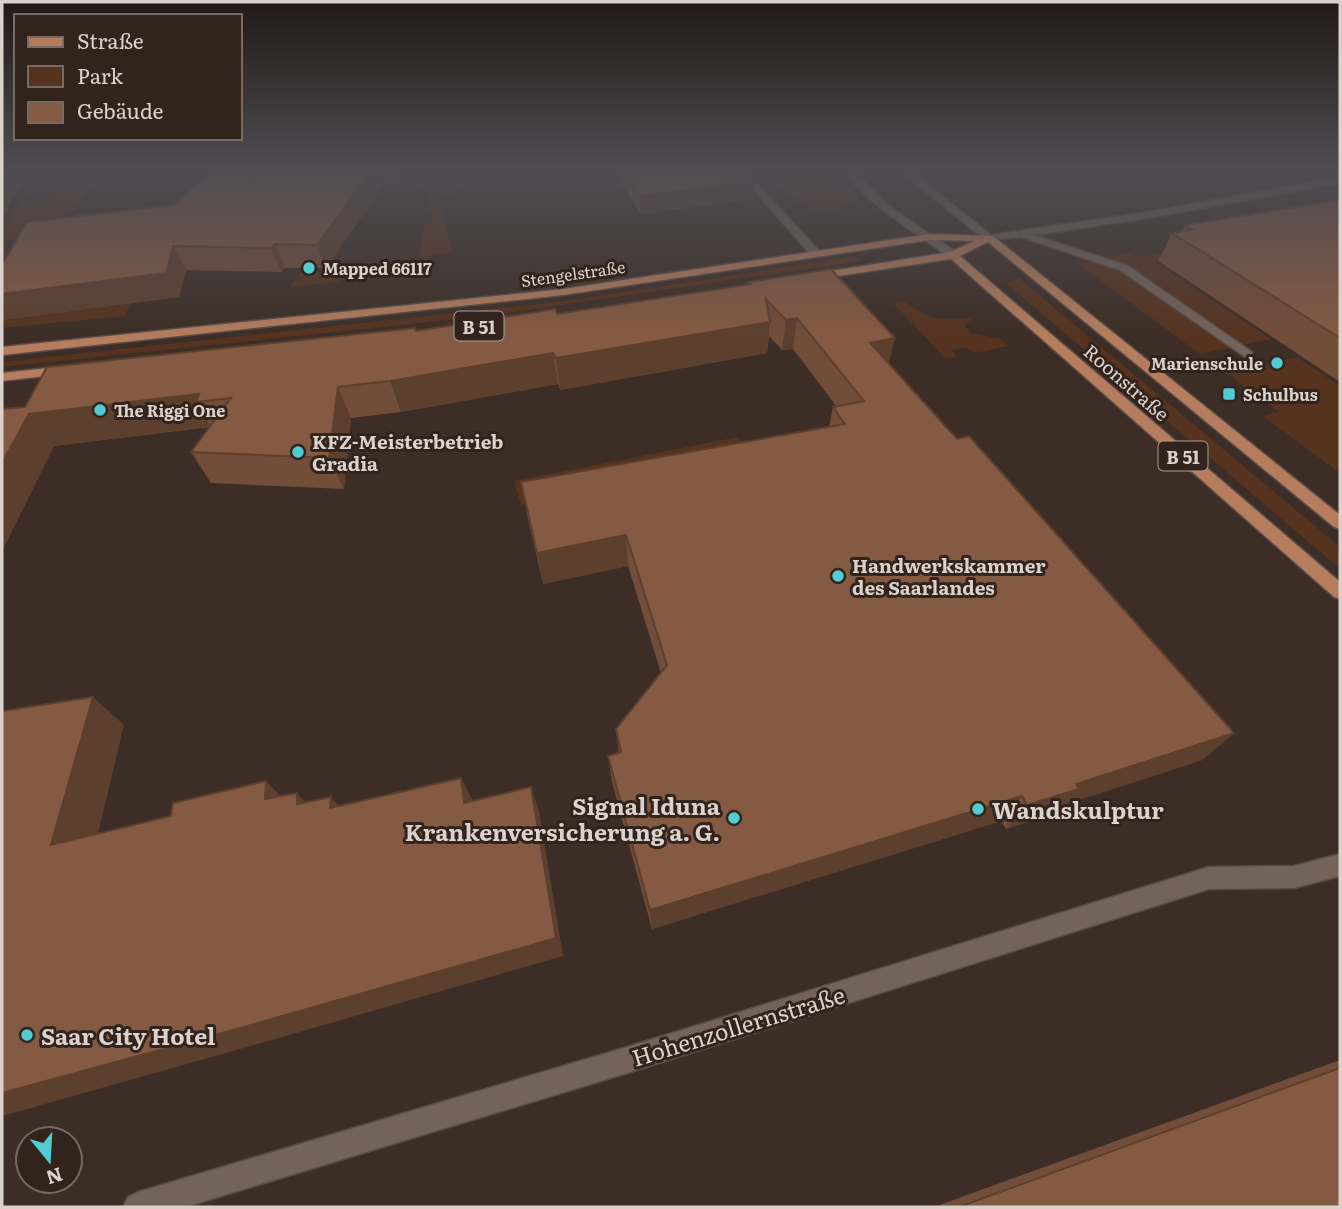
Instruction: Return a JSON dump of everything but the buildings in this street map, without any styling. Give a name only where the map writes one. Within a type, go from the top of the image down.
[{"type":"main road","name":"Stengelstraße","points":[[2,351],[563,292],[930,237],[989,238]]},
{"type":"main road","points":[[797,280],[953,255],[989,238]]},
{"type":"main road","name":"Roonstraße","points":[[989,238],[1340,523]]},
{"type":"main road","name":"Roonstraße","points":[[953,255],[1340,592]]},
{"type":"main road","points":[[2,377],[73,370]]},
{"type":"street","points":[[790,225],[816,254]]},
{"type":"street","points":[[911,225],[953,255]]},
{"type":"street","points":[[974,225],[989,238],[1073,225]]},
{"type":"street","points":[[1022,234],[1124,268],[1248,355]]},
{"type":"street","name":"Hohenzollernstraße","points":[[138,1207],[624,1061],[1209,878],[1294,877],[1340,865]]},
{"type":"green space","points":[[5,225],[45,225],[16,239],[2,241]]},
{"type":"green space","points":[[424,225],[445,225],[452,253],[420,257]]},
{"type":"green space","points":[[1131,253],[1137,257],[1159,253],[1164,259],[1155,262],[1271,339],[1200,354],[1077,263]]},
{"type":"green space","points":[[856,256],[861,261],[485,316],[2,367],[2,362],[566,301]]},
{"type":"green space","points":[[32,265],[4,320],[130,304],[125,316],[2,328],[2,269]]},
{"type":"green space","points":[[301,272],[346,272],[339,282],[290,287]]},
{"type":"green space","points":[[1020,279],[1340,547],[1340,569],[1005,282]]},
{"type":"green space","points":[[904,301],[937,318],[973,317],[965,326],[971,333],[1001,339],[1009,346],[974,353],[966,347],[951,350],[957,357],[945,358],[893,303]]},
{"type":"green space","points":[[1297,357],[1340,386],[1340,473],[1263,416],[1279,412],[1226,373]]},
{"type":"green space","points":[[738,437],[749,458],[654,481],[521,505],[514,481]]},
{"type":"place","name":"Mapped 66117","points":[[309,268]]},
{"type":"place","name":"Marienschule","points":[[1277,363]]},
{"type":"place","name":"Schulbus","points":[[1229,394]]},
{"type":"place","name":"The Riggi One","points":[[100,410]]},
{"type":"place","name":"KFZ-Meisterbetrieb Gradia","points":[[298,452]]},
{"type":"place","name":"Handwerkskammer des Saarlandes","points":[[838,576]]},
{"type":"place","name":"Wandskulptur","points":[[978,809]]},
{"type":"place","name":"Signal Iduna Krankenversicherung a. G.","points":[[734,818]]},
{"type":"place","name":"Saar City Hotel","points":[[27,1035]]}]
